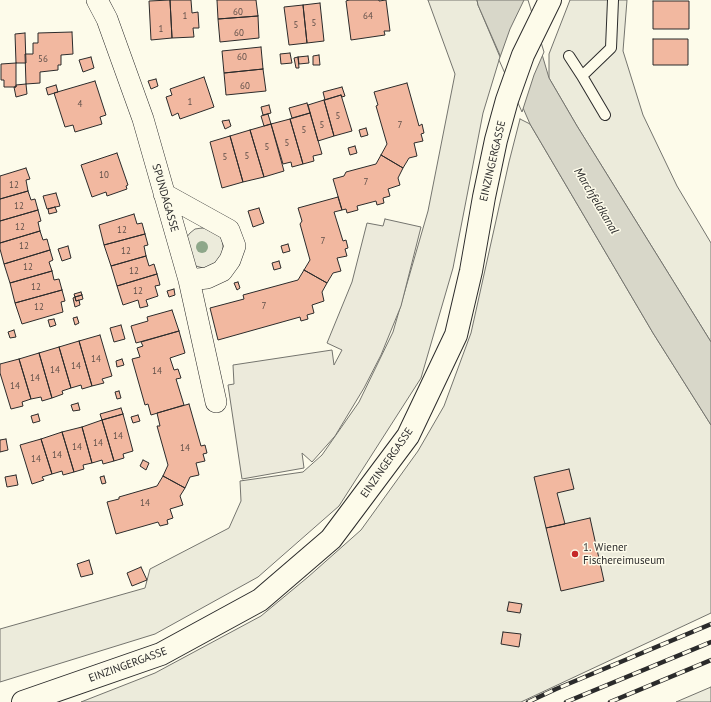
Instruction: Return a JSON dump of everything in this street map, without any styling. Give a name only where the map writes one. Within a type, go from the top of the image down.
[{"type":"main road","name":"EINZINGERGASSE","points":[[23,702],[161,654],[260,600],[331,539],[408,436],[456,336],[471,271],[496,140],[507,100],[523,55],[550,0]]},
{"type":"street","name":"SPUNDAGASSE","points":[[97,0],[107,20],[143,119],[189,280],[216,402]]},
{"type":"street","points":[[164,194],[229,230],[234,246],[230,260],[222,271],[208,278],[189,280]]},
{"type":"lane","points":[[582,76],[611,48],[612,0]]},
{"type":"lane","points":[[569,56],[605,115]]},
{"type":"shaded area","points":[[428,0],[477,0],[500,57],[483,113],[453,268],[421,378],[339,506],[258,577],[155,634],[0,682],[0,629],[145,588],[150,569],[229,528],[241,501],[240,481],[303,472],[322,455],[359,402],[393,332],[428,211],[455,74]]},
{"type":"shaded area","points":[[570,0],[627,0],[623,51],[643,115],[677,186],[711,243],[711,342],[577,126],[549,78],[549,54]]},
{"type":"shaded area","points":[[520,119],[530,124],[653,333],[711,425],[711,613],[521,702],[81,702],[155,673],[261,616],[361,530],[418,451],[444,406],[471,333]]},
{"type":"shaded area","points":[[385,219],[421,227],[401,306],[381,355],[364,388],[335,436],[312,462],[302,453],[304,468],[242,479],[228,385],[234,384],[233,365],[332,350],[334,365],[342,350],[327,343],[352,282],[367,223],[383,226]]},
{"type":"shaded area","points":[[208,228],[219,234],[223,246],[223,252],[216,263],[209,267],[203,268],[190,263],[186,238],[195,229]]},
{"type":"shaded area","points":[[711,687],[711,702],[676,702]]},
{"type":"water","name":"Marchfeldkanal","points":[[477,0],[526,0],[549,78],[577,126],[711,342],[711,425],[653,333],[530,124]]},
{"type":"pier","points":[[524,0],[528,0],[544,52],[534,75],[522,112],[499,60],[510,29]]},
{"type":"building","points":[[170,0],[191,0],[192,13],[198,12],[199,28],[193,28],[194,37],[172,38]]},
{"type":"building","points":[[170,0],[172,38],[151,40],[149,1]]},
{"type":"building","points":[[217,0],[256,0],[258,16],[218,19]]},
{"type":"building","points":[[386,0],[390,31],[384,31],[385,35],[351,40],[346,1]]},
{"type":"building","points":[[653,1],[689,1],[689,29],[653,29]]},
{"type":"building","points":[[320,3],[324,41],[307,43],[303,5]]},
{"type":"building","points":[[303,5],[307,43],[289,45],[284,7]]},
{"type":"building","points":[[258,16],[259,38],[220,42],[218,19]]},
{"type":"building","points":[[72,32],[73,54],[61,55],[61,65],[58,65],[58,70],[40,72],[40,83],[26,84],[25,54],[33,54],[33,43],[38,43],[38,33]]},
{"type":"building","points":[[25,33],[26,63],[16,63],[15,34]]},
{"type":"building","points":[[653,39],[688,39],[688,65],[653,65]]},
{"type":"building","points":[[261,47],[263,69],[224,73],[222,51]]},
{"type":"building","points":[[290,53],[292,63],[281,64],[280,54]]},
{"type":"building","points":[[319,55],[320,65],[313,65],[313,56]]},
{"type":"building","points":[[308,56],[309,63],[299,64],[298,57]]},
{"type":"building","points":[[91,57],[94,68],[83,72],[79,60]]},
{"type":"building","points":[[298,57],[299,68],[296,68],[294,58]]},
{"type":"building","points":[[16,63],[16,87],[4,87],[4,80],[1,80],[1,64]]},
{"type":"building","points":[[263,69],[266,91],[226,95],[224,73]]},
{"type":"building","points":[[204,77],[214,107],[180,119],[178,113],[172,116],[166,97],[172,95],[170,89]]},
{"type":"building","points":[[156,79],[158,86],[151,89],[148,81]]},
{"type":"building","points":[[95,81],[106,115],[100,117],[102,124],[75,132],[73,125],[65,127],[54,93]]},
{"type":"building","points":[[407,83],[419,126],[422,124],[424,133],[421,134],[423,141],[414,143],[417,156],[409,158],[403,168],[381,155],[387,144],[376,106],[378,105],[374,92]]},
{"type":"building","points":[[26,84],[27,94],[16,97],[14,87],[16,87],[16,85]]},
{"type":"building","points":[[56,85],[58,92],[48,95],[46,88]]},
{"type":"building","points":[[342,87],[345,96],[342,97],[341,95],[325,100],[323,92]]},
{"type":"building","points":[[341,95],[352,131],[334,136],[324,100]]},
{"type":"building","points":[[324,100],[334,136],[318,141],[308,105]]},
{"type":"building","points":[[307,103],[310,113],[292,118],[289,108]]},
{"type":"building","points":[[269,105],[271,113],[263,115],[261,107]]},
{"type":"building","points":[[310,113],[322,154],[313,156],[314,161],[303,164],[290,119]]},
{"type":"building","points":[[268,114],[271,124],[264,126],[261,116]]},
{"type":"building","points":[[290,119],[303,164],[292,167],[291,162],[283,164],[271,124]]},
{"type":"building","points":[[229,120],[231,126],[225,129],[222,121]]},
{"type":"building","points":[[271,124],[284,171],[264,177],[250,130]]},
{"type":"building","points":[[366,128],[368,135],[361,137],[359,130]]},
{"type":"building","points":[[250,130],[264,177],[243,182],[230,136]]},
{"type":"building","points":[[230,136],[243,182],[222,188],[210,142]]},
{"type":"building","points":[[355,146],[357,153],[350,155],[348,148]]},
{"type":"building","points":[[117,153],[128,185],[126,186],[127,189],[107,196],[106,192],[92,197],[81,165]]},
{"type":"building","points":[[381,155],[403,168],[398,178],[400,185],[388,189],[390,196],[383,198],[384,203],[377,205],[376,201],[357,206],[358,210],[347,213],[346,209],[342,210],[333,179],[344,176],[346,172],[376,164]]},
{"type":"building","points":[[26,168],[30,179],[26,180],[28,191],[0,199],[0,176]]},
{"type":"building","points":[[28,191],[31,200],[35,199],[38,210],[0,221],[0,199]]},
{"type":"building","points":[[56,193],[60,206],[47,209],[43,196]]},
{"type":"building","points":[[338,197],[342,210],[334,212],[343,241],[346,240],[348,248],[345,249],[347,256],[337,258],[341,271],[333,273],[327,283],[304,270],[310,260],[300,224],[302,221],[298,208]]},
{"type":"building","points":[[55,207],[57,212],[49,214],[48,209]]},
{"type":"building","points":[[259,208],[264,223],[253,227],[248,211]]},
{"type":"building","points":[[38,210],[41,221],[38,222],[40,231],[0,243],[0,221]]},
{"type":"building","points":[[134,214],[137,224],[142,223],[145,234],[104,245],[99,225]]},
{"type":"building","points":[[40,231],[43,240],[47,239],[50,250],[4,264],[0,243]]},
{"type":"building","points":[[145,234],[148,245],[144,246],[146,256],[111,266],[104,245]]},
{"type":"building","points":[[288,244],[290,251],[283,253],[281,246]]},
{"type":"building","points":[[68,246],[71,258],[62,261],[58,249]]},
{"type":"building","points":[[50,250],[53,260],[49,262],[52,271],[10,283],[4,264]]},
{"type":"building","points":[[146,256],[149,266],[154,264],[157,274],[117,286],[111,266]]},
{"type":"building","points":[[279,261],[281,268],[274,270],[272,263]]},
{"type":"building","points":[[304,270],[327,283],[322,292],[324,301],[312,305],[314,313],[307,315],[308,319],[301,321],[300,317],[218,340],[210,308],[244,299],[243,295],[298,280]]},
{"type":"building","points":[[52,271],[54,280],[59,279],[62,290],[15,303],[10,283]]},
{"type":"building","points":[[157,274],[160,285],[155,286],[158,296],[146,300],[148,306],[140,308],[138,300],[123,305],[117,286]]},
{"type":"building","points":[[238,282],[240,288],[237,290],[234,283]]},
{"type":"building","points":[[174,289],[175,295],[169,297],[167,291]]},
{"type":"building","points":[[62,290],[65,301],[61,302],[63,312],[22,324],[15,303]]},
{"type":"building","points":[[81,292],[82,295],[75,297],[74,294]]},
{"type":"building","points":[[82,295],[83,299],[76,301],[75,297]]},
{"type":"building","points":[[75,297],[76,301],[79,300],[80,305],[75,307],[73,298]]},
{"type":"building","points":[[172,310],[179,331],[136,343],[131,326],[148,321],[147,317]]},
{"type":"building","points":[[77,317],[79,323],[75,325],[73,318]]},
{"type":"building","points":[[54,319],[56,325],[50,327],[48,320]]},
{"type":"building","points":[[121,325],[125,339],[114,342],[110,328]]},
{"type":"building","points":[[14,330],[16,337],[10,338],[8,332]]},
{"type":"building","points":[[179,331],[185,353],[170,358],[174,370],[178,369],[181,378],[176,379],[184,405],[151,415],[148,404],[145,405],[132,359],[140,357],[137,348],[143,346],[141,342]]},
{"type":"building","points":[[100,335],[112,376],[102,379],[104,383],[92,386],[79,341]]},
{"type":"building","points":[[79,341],[92,386],[82,389],[81,385],[71,388],[59,347]]},
{"type":"building","points":[[59,347],[71,388],[62,391],[63,394],[52,398],[39,353]]},
{"type":"building","points":[[39,353],[52,398],[42,401],[41,397],[31,399],[19,359]]},
{"type":"building","points":[[19,359],[31,399],[22,402],[23,406],[11,409],[0,373],[0,364]]},
{"type":"building","points":[[122,359],[124,365],[117,367],[116,361]]},
{"type":"building","points":[[119,391],[121,398],[117,399],[115,392]]},
{"type":"building","points":[[78,403],[80,410],[73,411],[71,405]]},
{"type":"building","points":[[189,404],[201,446],[205,445],[207,453],[203,454],[205,461],[196,463],[199,475],[190,477],[185,488],[163,476],[168,465],[157,426],[160,426],[157,413]]},
{"type":"building","points":[[121,408],[123,414],[102,420],[100,414]]},
{"type":"building","points":[[38,414],[40,421],[33,423],[31,416]]},
{"type":"building","points":[[123,414],[133,451],[123,454],[124,458],[114,461],[102,420]]},
{"type":"building","points":[[138,415],[140,421],[133,423],[131,417]]},
{"type":"building","points":[[102,420],[114,461],[103,464],[102,460],[92,463],[82,427]]},
{"type":"building","points":[[82,427],[92,463],[83,465],[84,469],[74,472],[62,432]]},
{"type":"building","points":[[62,432],[74,472],[63,475],[62,471],[52,474],[41,439]]},
{"type":"building","points":[[6,439],[8,450],[0,452],[0,440]]},
{"type":"building","points":[[41,439],[52,474],[42,477],[44,480],[32,484],[20,445]]},
{"type":"building","points":[[143,460],[149,463],[146,470],[140,466]]},
{"type":"building","points":[[569,469],[574,489],[557,493],[565,524],[546,528],[534,477]]},
{"type":"building","points":[[16,475],[18,485],[7,487],[5,477]]},
{"type":"building","points":[[104,476],[106,483],[102,484],[100,477]]},
{"type":"building","points":[[163,476],[185,488],[180,496],[183,505],[170,509],[173,518],[167,520],[168,524],[160,526],[158,522],[116,534],[107,502],[157,486]]},
{"type":"building","name":"1. Wiener Fischereimuseum","points":[[590,518],[604,581],[561,591],[546,528]]},
{"type":"building","points":[[89,560],[93,574],[81,577],[77,564]]},
{"type":"building","points":[[141,567],[147,580],[132,586],[127,573]]},
{"type":"building","points":[[509,602],[522,604],[520,613],[507,611]]},
{"type":"building","points":[[503,632],[521,634],[519,647],[501,644]]},
{"type":"railway","points":[[528,702],[711,624]]},
{"type":"railway","points":[[566,702],[711,642]]},
{"type":"railway","points":[[610,702],[711,660]]},
{"type":"place","name":"1. Wiener Fischereimuseum","points":[[575,554]]}]
